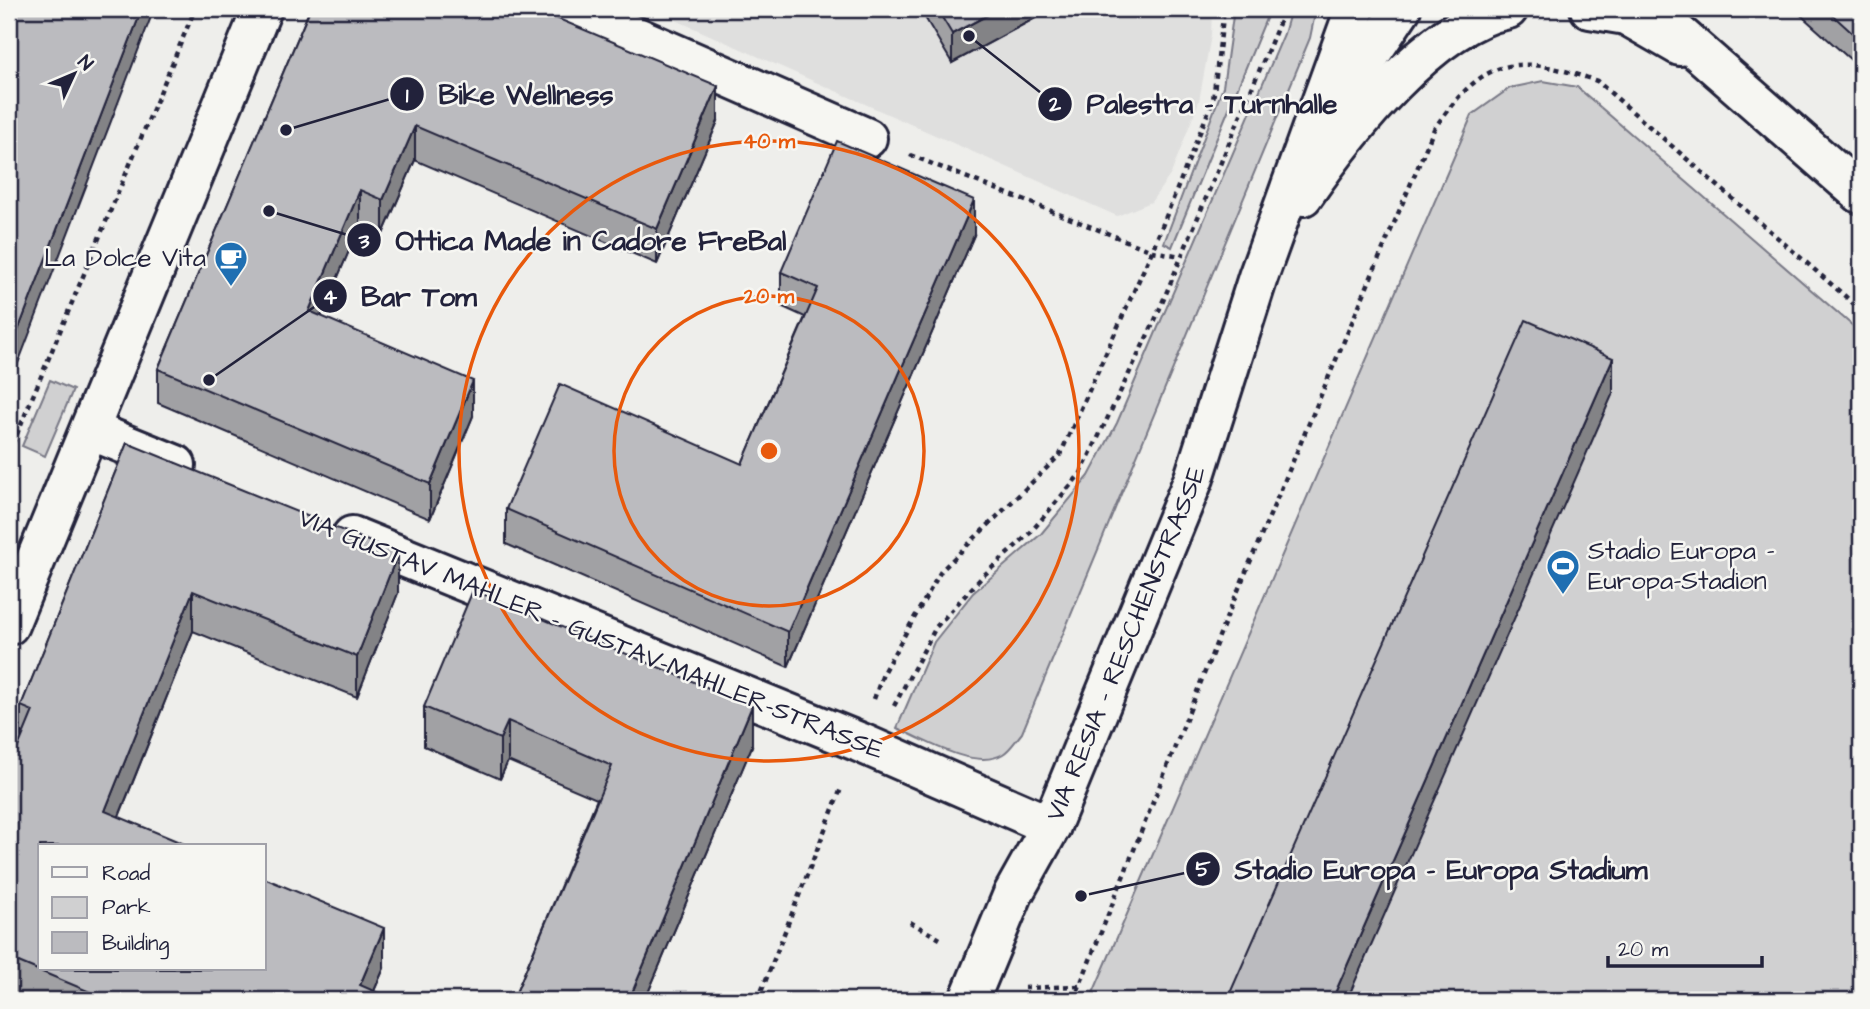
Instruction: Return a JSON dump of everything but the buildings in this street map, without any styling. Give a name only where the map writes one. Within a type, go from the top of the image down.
[{"type":"main road","points":[[9,625],[262,9]]},
{"type":"main road","points":[[573,9],[867,138]]},
{"type":"main road","points":[[1339,56],[1347,9]]},
{"type":"main road","name":"VIA RESIA - RESCHENSTRASSE","points":[[969,1000],[1013,894],[1051,826],[1194,478],[1258,277],[1355,9]]},
{"type":"main road","name":"VIA RESIA - RESCHENSTRASSE","points":[[1258,277],[1358,73],[1401,9]]},
{"type":"main road","points":[[1283,227],[1334,151],[1399,78],[1449,36],[1508,9]]},
{"type":"main road","points":[[1590,9],[1626,15],[1711,64]]},
{"type":"main road","points":[[1650,9],[1861,194]]},
{"type":"main road","points":[[90,430],[205,477]]},
{"type":"main road","name":"VIA GUSTAV MAHLER - GUSTAV-MAHLER-STRASSE","points":[[321,524],[859,742],[1051,826]]},
{"type":"path","points":[[9,453],[195,9]]},
{"type":"path","points":[[758,1000],[884,671],[941,572],[1060,455],[1152,251],[1213,100],[1224,9]]},
{"type":"path","points":[[859,742],[894,707],[936,627],[984,576],[1030,533],[1082,473],[1155,320],[1285,9]]},
{"type":"path","points":[[1074,1000],[1228,614],[1434,129],[1455,98],[1487,71],[1523,64],[1558,67],[1597,80],[1861,310]]},
{"type":"path","points":[[867,138],[1152,251],[1181,256]]},
{"type":"path","points":[[910,922],[940,939]]},
{"type":"path","points":[[1017,1000],[1022,988],[1079,986]]},
{"type":"shaded area","points":[[651,9],[1212,9],[1211,35],[1199,101],[1171,174],[1151,202],[1117,216]]},
{"type":"green space","points":[[1234,9],[1270,9],[1172,247],[1164,243],[1223,87]]},
{"type":"green space","points":[[1291,9],[1316,9],[1310,38],[1022,733],[1003,754],[979,759],[950,752],[897,728],[934,642],[973,593],[1041,534],[1089,476],[1117,423],[1284,34]]},
{"type":"green space","name":"Stadio Europa - Europa-Stadion","points":[[1543,81],[1577,87],[1861,333],[1861,1000],[1090,1000],[1472,115],[1510,88]]},
{"type":"green space","points":[[50,380],[73,390],[45,456],[22,446]]},
{"type":"place","name":"Palestra - Turnhalle","points":[[969,36]]},
{"type":"place","name":"Bike Wellness","points":[[286,130]]},
{"type":"place","name":"Ottica Made in Cadore FreBal","points":[[269,211]]},
{"type":"place","name":"La Dolce Vita","points":[[231,288]]},
{"type":"place","name":"Bar Tom","points":[[209,380]]},
{"type":"place","name":"Stadio Europa - Europa-Stadion","points":[[1563,596]]},
{"type":"place","name":"Stadio Europa - Europa Stadium","points":[[1081,896]]}]
